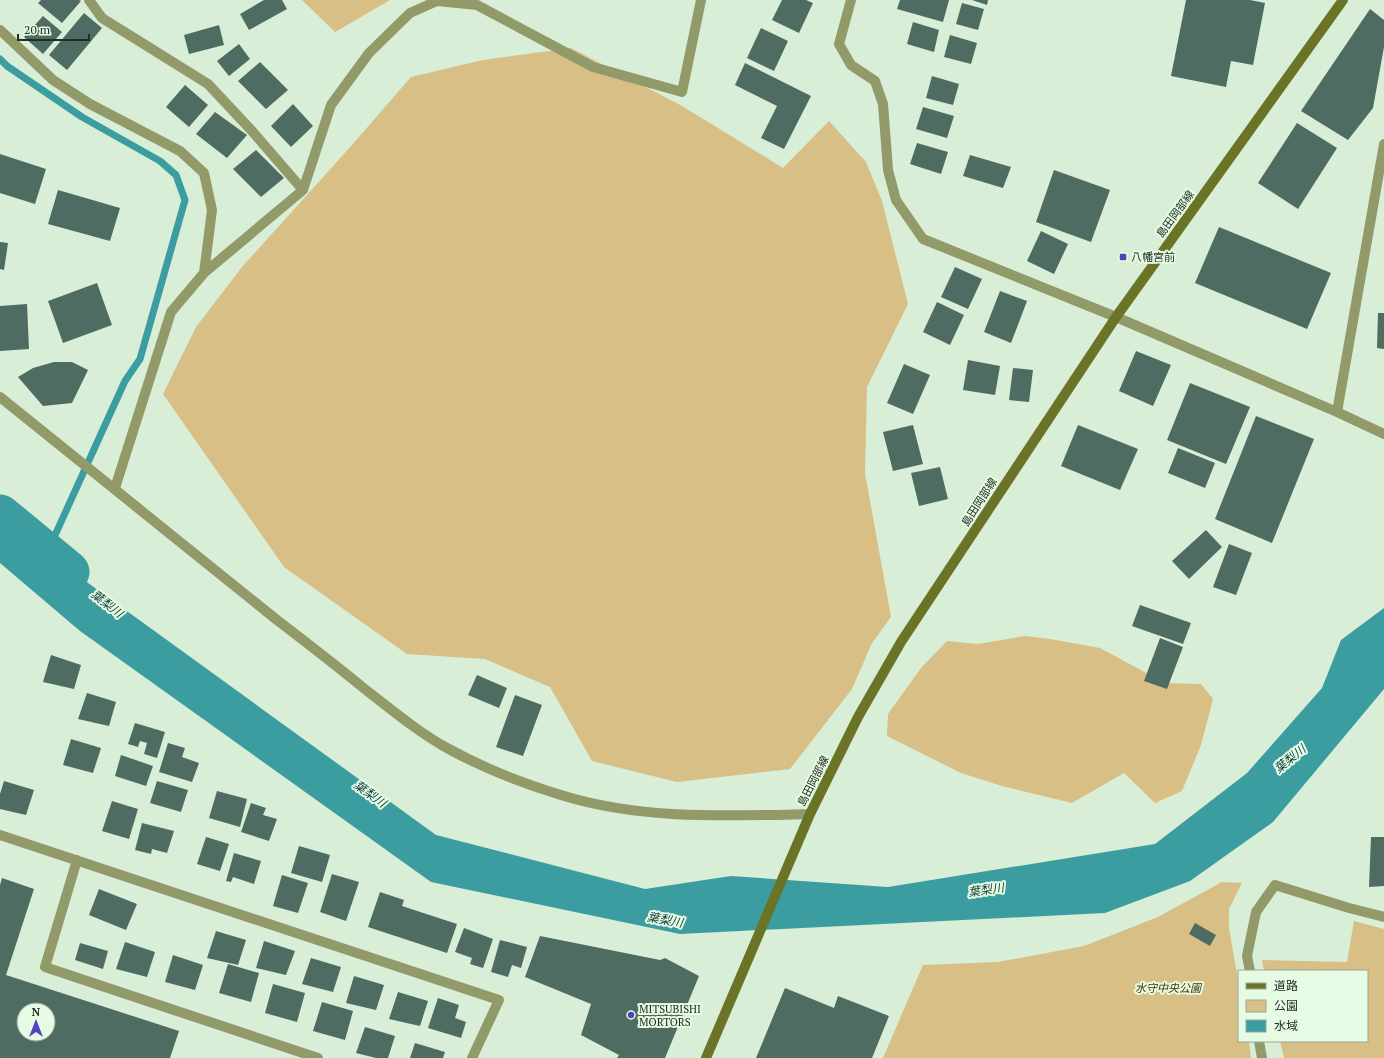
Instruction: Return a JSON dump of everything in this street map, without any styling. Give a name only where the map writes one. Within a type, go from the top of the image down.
[{"type":"main road","name":"島田岡部線","points":[[706,1058],[810,814],[858,717],[901,642],[1116,317],[1340,0]]},
{"type":"street","points":[[89,0],[102,18],[208,84],[252,130],[303,190]]},
{"type":"street","points":[[114,488],[171,312],[204,273],[303,190],[331,105],[369,53],[410,13],[437,1],[477,5],[593,67],[682,92],[701,0]]},
{"type":"street","points":[[851,0],[839,44],[851,65],[875,81],[884,104],[888,170],[896,200],[923,239],[1116,317],[1337,412],[1384,434]]},
{"type":"street","points":[[0,30],[53,80],[90,104],[180,151],[204,173],[212,210],[204,273]]},
{"type":"street","points":[[1337,412],[1384,144]]},
{"type":"street","points":[[0,397],[114,488],[213,570],[397,714],[446,747],[505,776],[562,796],[610,807],[659,814],[713,816],[810,814]]},
{"type":"street","points":[[0,835],[499,1000],[472,1058]]},
{"type":"street","points":[[77,860],[45,967],[317,1058]]},
{"type":"street","points":[[1250,970],[1248,956],[1256,912],[1275,885],[1349,908],[1384,917]]},
{"type":"street","points":[[1260,1042],[1262,1058]]},
{"type":"green space","points":[[302,0],[390,0],[335,32]]},
{"type":"green space","points":[[571,48],[682,106],[783,168],[829,121],[866,162],[882,201],[908,304],[867,387],[865,473],[891,617],[872,643],[852,689],[790,769],[677,782],[592,761],[550,687],[485,659],[407,654],[284,567],[163,394],[196,327],[242,267],[411,77],[483,60]]},
{"type":"green space","points":[[1025,636],[1100,648],[1165,683],[1201,684],[1213,699],[1201,745],[1182,791],[1155,803],[1124,773],[1072,803],[1002,786],[961,773],[887,736],[888,714],[921,668],[947,641],[978,644]]},
{"type":"green space","name":"水守中央公園","points":[[1222,882],[1242,883],[1229,909],[1229,928],[1238,980],[1238,1042],[1249,1042],[1251,1058],[883,1058],[923,965],[998,962],[1084,946],[1158,917]]},
{"type":"green space","points":[[1354,921],[1384,929],[1384,1058],[1284,1058],[1280,1042],[1368,1042],[1368,970],[1264,970],[1262,960],[1347,962]]},
{"type":"water","points":[[0,516],[26,538],[436,835],[645,889],[731,876],[888,887],[1155,844],[1247,773],[1322,688],[1341,640],[1384,608],[1384,689],[1273,822],[1190,881],[1105,913],[680,934],[431,882],[80,631],[0,563]]},
{"type":"building","points":[[41,0],[81,1],[62,23],[38,3]]},
{"type":"building","points":[[264,0],[282,0],[287,9],[249,30],[240,14]]},
{"type":"building","points":[[782,0],[806,0],[813,3],[799,33],[772,20]]},
{"type":"building","points":[[900,0],[949,0],[943,22],[897,9]]},
{"type":"building","points":[[972,0],[988,0],[987,5]]},
{"type":"building","points":[[1186,0],[1250,0],[1265,3],[1253,65],[1231,61],[1226,87],[1171,76]]},
{"type":"building","points":[[962,3],[984,9],[978,30],[956,24]]},
{"type":"building","points":[[1370,9],[1384,20],[1384,47],[1373,108],[1348,140],[1301,111]]},
{"type":"building","points":[[84,13],[102,28],[67,70],[49,55]]},
{"type":"building","points":[[43,16],[62,32],[43,54],[24,37]]},
{"type":"building","points":[[913,22],[939,30],[934,52],[907,44]]},
{"type":"building","points":[[219,25],[224,45],[189,54],[184,35]]},
{"type":"building","points":[[761,28],[788,41],[774,71],[747,58]]},
{"type":"building","points":[[950,35],[977,43],[971,64],[944,57]]},
{"type":"building","points":[[239,44],[250,59],[229,76],[217,61]]},
{"type":"building","points":[[260,62],[288,90],[266,109],[238,81]]},
{"type":"building","points":[[745,63],[811,96],[784,149],[761,138],[777,106],[735,85]]},
{"type":"building","points":[[932,76],[959,84],[953,105],[926,98]]},
{"type":"building","points":[[185,85],[208,105],[189,127],[166,107]]},
{"type":"building","points":[[293,104],[313,126],[291,147],[271,126]]},
{"type":"building","points":[[923,107],[954,116],[947,138],[916,129]]},
{"type":"building","points":[[215,112],[247,135],[227,158],[196,134]]},
{"type":"building","points":[[1297,123],[1337,148],[1298,209],[1258,183]]},
{"type":"building","points":[[917,143],[948,152],[941,174],[910,164]]},
{"type":"building","points":[[256,150],[284,178],[261,197],[233,169]]},
{"type":"building","points":[[0,154],[46,169],[35,204],[0,193]]},
{"type":"building","points":[[970,155],[1011,167],[1003,188],[963,176]]},
{"type":"building","points":[[1054,170],[1110,190],[1091,242],[1036,222]]},
{"type":"building","points":[[58,190],[120,208],[110,241],[48,224]]},
{"type":"building","points":[[1219,227],[1331,273],[1307,329],[1195,283]]},
{"type":"building","points":[[1041,231],[1068,244],[1054,274],[1027,261]]},
{"type":"building","points":[[0,242],[8,243],[4,270],[0,269]]},
{"type":"building","points":[[955,267],[982,279],[968,309],[941,297]]},
{"type":"building","points":[[97,283],[112,325],[63,343],[48,301]]},
{"type":"building","points":[[1000,291],[1027,301],[1011,343],[984,332]]},
{"type":"building","points":[[937,302],[964,315],[950,345],[923,332]]},
{"type":"building","points":[[27,304],[29,349],[0,351],[0,306]]},
{"type":"building","points":[[1378,313],[1384,313],[1384,349],[1377,348]]},
{"type":"building","points":[[1136,351],[1171,365],[1153,406],[1119,391]]},
{"type":"building","points":[[968,360],[1000,366],[995,395],[963,390]]},
{"type":"building","points":[[54,362],[72,362],[88,370],[72,403],[43,406],[18,377],[33,368]]},
{"type":"building","points":[[904,364],[930,375],[913,414],[887,403]]},
{"type":"building","points":[[1013,368],[1033,370],[1029,402],[1009,400]]},
{"type":"building","points":[[1190,383],[1250,407],[1226,464],[1167,440]]},
{"type":"building","points":[[1256,416],[1314,439],[1272,543],[1215,519]]},
{"type":"building","points":[[913,425],[923,464],[893,471],[883,432]]},
{"type":"building","points":[[1078,425],[1138,449],[1120,490],[1061,466]]},
{"type":"building","points":[[1178,448],[1215,463],[1205,488],[1168,473]]},
{"type":"building","points":[[940,467],[948,499],[919,506],[911,473]]},
{"type":"building","points":[[1206,530],[1222,547],[1189,579],[1172,561]]},
{"type":"building","points":[[1229,544],[1252,553],[1236,595],[1213,587]]},
{"type":"building","points":[[1140,605],[1191,623],[1183,644],[1132,626]]},
{"type":"building","points":[[1160,638],[1183,647],[1167,689],[1144,681]]},
{"type":"building","points":[[51,655],[81,665],[74,689],[43,682]]},
{"type":"building","points":[[477,675],[507,688],[499,708],[468,695]]},
{"type":"building","points":[[87,693],[116,702],[109,726],[78,719]]},
{"type":"building","points":[[515,695],[542,705],[523,756],[496,747]]},
{"type":"building","points":[[135,723],[165,732],[157,758],[144,754],[147,743],[140,741],[138,747],[128,744]]},
{"type":"building","points":[[71,739],[101,748],[93,773],[63,765]]},
{"type":"building","points":[[168,743],[185,748],[182,757],[199,763],[192,782],[159,772]]},
{"type":"building","points":[[121,755],[153,766],[146,786],[115,776]]},
{"type":"building","points":[[4,781],[34,790],[26,815],[0,809],[0,794]]},
{"type":"building","points":[[157,781],[188,790],[181,812],[150,803]]},
{"type":"building","points":[[217,791],[247,799],[240,827],[209,818]]},
{"type":"building","points":[[112,801],[138,809],[129,839],[102,831]]},
{"type":"building","points":[[251,803],[266,808],[263,815],[277,819],[269,841],[241,832]]},
{"type":"building","points":[[142,823],[174,831],[167,853],[152,849],[151,854],[135,850]]},
{"type":"building","points":[[206,837],[229,844],[220,871],[197,864]]},
{"type":"building","points":[[1371,837],[1384,837],[1384,886],[1369,887]]},
{"type":"building","points":[[299,846],[330,855],[322,882],[291,873]]},
{"type":"building","points":[[234,853],[261,861],[254,884],[233,877],[231,882],[226,881]]},
{"type":"building","points":[[332,874],[359,882],[346,921],[320,912]]},
{"type":"building","points":[[282,875],[308,883],[298,913],[273,906]]},
{"type":"building","points":[[2,878],[34,889],[6,975],[179,1031],[170,1058],[0,1058],[0,885]]},
{"type":"building","points":[[99,889],[137,904],[126,930],[89,915]]},
{"type":"building","points":[[380,892],[404,900],[402,906],[457,924],[447,953],[368,927]]},
{"type":"building","points":[[1195,923],[1216,935],[1210,946],[1189,934]]},
{"type":"building","points":[[464,928],[493,939],[483,968],[470,964],[472,958],[455,952]]},
{"type":"building","points":[[216,931],[246,940],[238,965],[207,958]]},
{"type":"building","points":[[540,936],[660,960],[665,958],[699,976],[665,1058],[617,1058],[619,1055],[581,1035],[591,1004],[525,977]]},
{"type":"building","points":[[500,940],[527,947],[521,968],[512,965],[508,977],[491,972]]},
{"type":"building","points":[[264,941],[295,951],[286,975],[256,968]]},
{"type":"building","points":[[125,942],[155,952],[147,977],[116,969]]},
{"type":"building","points":[[80,943],[108,951],[103,969],[75,960]]},
{"type":"building","points":[[173,955],[203,965],[195,990],[165,982]]},
{"type":"building","points":[[311,958],[341,967],[333,992],[302,984]]},
{"type":"building","points":[[228,964],[259,973],[251,1002],[219,993]]},
{"type":"building","points":[[354,976],[384,985],[376,1010],[346,1003]]},
{"type":"building","points":[[273,984],[305,993],[297,1022],[265,1013]]},
{"type":"building","points":[[785,988],[834,1008],[838,996],[889,1016],[872,1058],[756,1058]]},
{"type":"building","points":[[398,992],[428,1001],[420,1026],[389,1019]]},
{"type":"building","points":[[438,998],[459,1005],[455,1018],[466,1022],[461,1038],[428,1028]]},
{"type":"building","points":[[322,1002],[353,1011],[345,1040],[313,1031]]},
{"type":"building","points":[[365,1027],[395,1036],[388,1058],[376,1058],[356,1053]]},
{"type":"building","points":[[415,1043],[445,1052],[443,1058],[410,1058]]},
{"type":"waterway","points":[[0,59],[7,66],[82,117],[160,161],[176,175],[185,200],[140,359],[125,381],[46,555]]},
{"type":"waterway","name":"葉梨川","points":[[0,516],[68,572]]},
{"type":"place","name":"八幡宮前","points":[[1123,257]]},
{"type":"place","name":"MITSUBISHI MORTORS","points":[[631,1015]]}]
